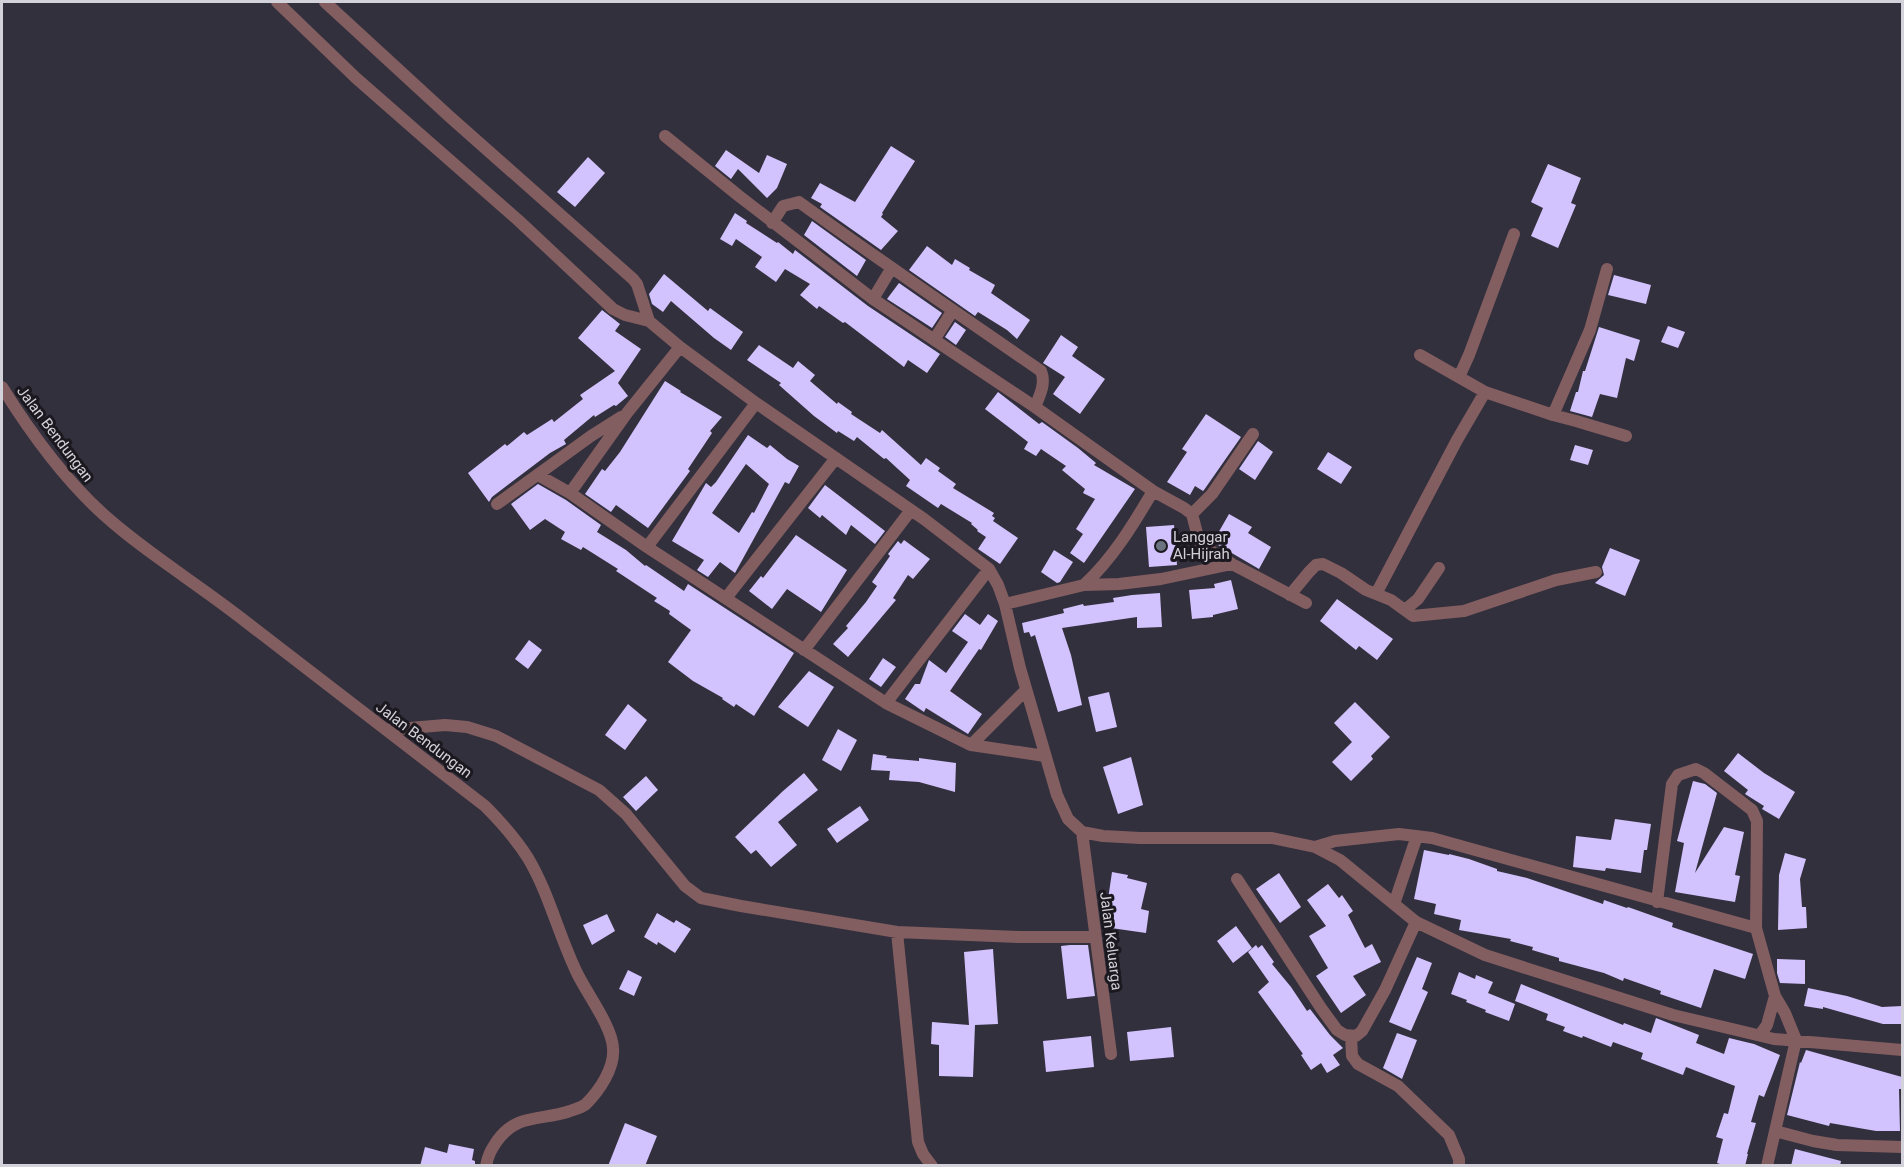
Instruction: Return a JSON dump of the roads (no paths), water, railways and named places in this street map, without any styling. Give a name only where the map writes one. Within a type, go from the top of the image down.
[{"type":"street","points":[[277,2],[356,78],[518,220],[613,309],[625,315],[649,321],[756,404],[911,510],[989,569],[1005,604],[1026,690],[1057,795],[1068,819],[1082,832],[1103,836],[1140,838],[1272,838],[1315,847],[1340,860],[1416,922],[1485,955],[1673,1015],[1774,1039],[1902,1050]]},
{"type":"street","points":[[325,2],[450,117],[633,279],[637,284],[649,321]]},
{"type":"street","points":[[665,136],[873,299],[1035,406],[1153,491],[1192,514],[1200,541],[1209,550],[1306,603]]},
{"type":"street","points":[[772,222],[783,206],[799,202],[891,269],[953,309],[1041,371],[1043,384],[1035,406]]},
{"type":"street","points":[[1459,377],[1514,234]]},
{"type":"street","points":[[873,299],[891,269]]},
{"type":"street","points":[[1553,415],[1590,330],[1607,269]]},
{"type":"street","points":[[934,340],[953,309]]},
{"type":"street","points":[[570,494],[627,413],[680,347]]},
{"type":"street","points":[[1420,355],[1485,392],[1626,436]]},
{"type":"street","name":"Jalan Bendungan","points":[[2,387],[16,410],[66,477],[102,514],[136,542],[209,593],[485,806],[506,828],[528,859],[577,973],[611,1036],[614,1051],[608,1075],[595,1094],[583,1106],[514,1124],[502,1134],[488,1154],[486,1166]]},
{"type":"street","points":[[1376,594],[1457,440],[1485,392]]},
{"type":"street","points":[[647,547],[756,404]]},
{"type":"street","points":[[497,504],[591,436],[627,413]]},
{"type":"street","points":[[1192,514],[1212,494],[1253,434]]},
{"type":"street","points":[[726,598],[836,458]]},
{"type":"street","points":[[538,475],[886,703],[971,745],[1045,756]]},
{"type":"street","points":[[1084,585],[1102,568],[1132,526],[1153,491]]},
{"type":"street","points":[[804,650],[911,510]]},
{"type":"street","points":[[1005,604],[1084,585],[1161,579],[1232,564]]},
{"type":"street","points":[[1290,594],[1309,572],[1323,564],[1366,590],[1391,600],[1413,616],[1464,611],[1556,580],[1596,572]]},
{"type":"street","points":[[1406,609],[1418,599],[1439,568]]},
{"type":"street","points":[[886,703],[989,569]]},
{"type":"street","points":[[971,745],[1026,690]]},
{"type":"street","points":[[386,730],[445,724],[467,727],[496,736],[599,790],[626,814],[685,886],[701,898],[897,932],[1095,938]]},
{"type":"street","points":[[1657,902],[1672,784],[1678,775],[1696,769],[1752,810],[1757,821],[1756,928],[1774,996],[1785,1013],[1796,1040],[1767,1166]]},
{"type":"street","name":"Jalan Keluarga","points":[[1082,832],[1111,1054]]},
{"type":"street","points":[[1315,847],[1335,841],[1399,834],[1432,838],[1756,928]]},
{"type":"street","points":[[1394,904],[1417,836]]},
{"type":"street","points":[[1237,879],[1321,1008],[1337,1030],[1345,1035],[1356,1036],[1362,1031],[1385,990],[1416,922]]},
{"type":"street","points":[[897,932],[918,1142],[932,1166]]},
{"type":"street","points":[[1760,1035],[1767,1025],[1774,996]]},
{"type":"street","points":[[1351,1036],[1352,1056],[1358,1064],[1398,1086],[1449,1135],[1459,1159],[1459,1166]]},
{"type":"street","points":[[1775,1131],[1813,1142],[1902,1147]]},
{"type":"place","name":"Langgar Al-Hijrah","points":[[1161,546]]}]
